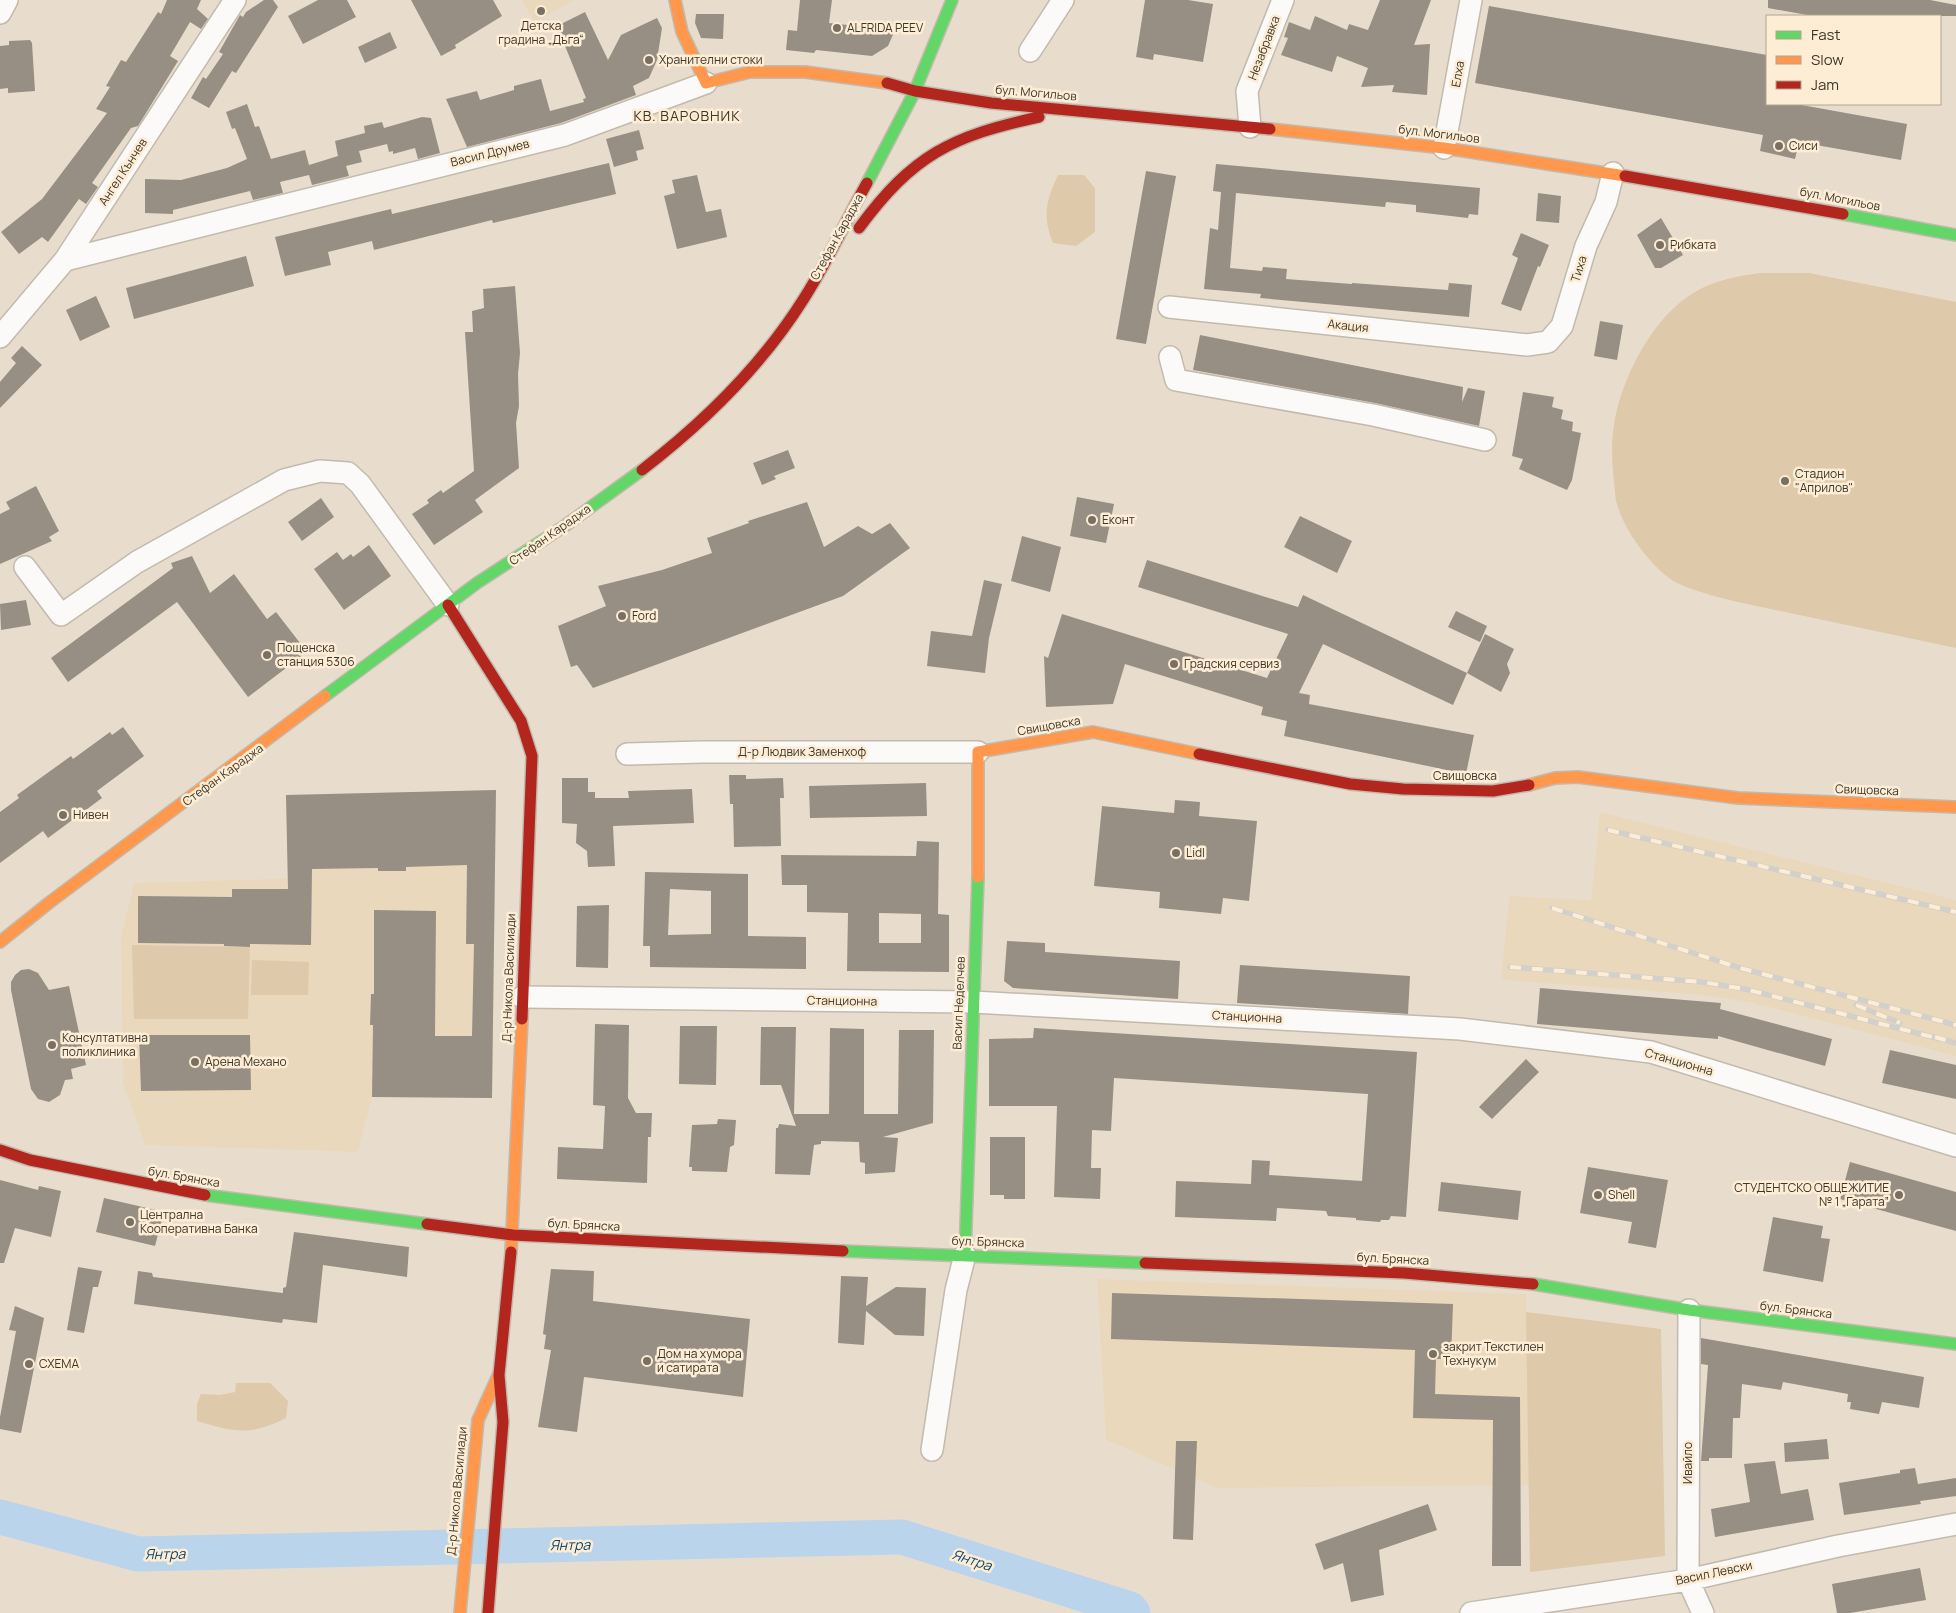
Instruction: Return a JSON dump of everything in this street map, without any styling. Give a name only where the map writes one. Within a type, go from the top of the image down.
[{"type":"street","points":[[0,13],[7,0]]},
{"type":"street","name":"Ангел Кънчев","points":[[0,337],[64,260],[235,0]]},
{"type":"street","points":[[675,0],[675,16],[679,27],[706,83]]},
{"type":"street","name":"Стефан Караджа","points":[[0,942],[448,605],[633,478],[688,433],[722,400],[766,350],[798,307],[894,137],[952,0]]},
{"type":"street","points":[[1030,51],[1063,0]]},
{"type":"street","name":"Незабравка","points":[[1250,127],[1247,91],[1283,0]]},
{"type":"street","name":"Елха","points":[[1444,148],[1471,0]]},
{"type":"street","name":"Васил Друмев","points":[[64,260],[565,135],[706,83],[750,72],[805,72],[875,80],[914,91]]},
{"type":"street","name":"бул. Могильов","points":[[914,91],[991,103],[1250,127],[1444,148],[1761,198],[1956,235]]},
{"type":"street","points":[[798,307],[887,190],[923,159],[978,131],[1070,110]]},
{"type":"street","name":"Тиха","points":[[1527,345],[1548,342],[1562,326],[1586,246],[1606,202],[1612,173]]},
{"type":"street","name":"Акация","points":[[1169,307],[1527,345]]},
{"type":"street","points":[[1170,357],[1176,380],[1372,415],[1484,440]]},
{"type":"street","points":[[25,567],[61,615],[137,562],[284,480],[320,470],[348,473],[360,484],[448,605]]},
{"type":"street","name":"Д-р Никола Василиади","points":[[448,605],[521,722],[532,756],[513,1235],[499,1375],[503,1422],[488,1613]]},
{"type":"street","name":"Свищовска","points":[[978,752],[1093,732],[1350,784],[1403,789],[1493,791],[1555,778],[1578,777],[1738,798],[1956,806]]},
{"type":"street","name":"Д-р Людвик Заменхоф","points":[[627,754],[702,752],[978,752]]},
{"type":"street","name":"Васил Неделчев","points":[[965,1255],[978,901],[978,752]]},
{"type":"street","name":"Станционна","points":[[522,997],[973,1002],[1460,1029],[1651,1052],[1956,1146]]},
{"type":"street","name":"бул. Брянска","points":[[0,1150],[21,1157],[201,1195],[513,1235],[1404,1273],[1530,1284],[1689,1310],[1956,1344]]},
{"type":"street","points":[[932,1450],[956,1290],[965,1255]]},
{"type":"street","name":"Ивайло","points":[[1689,1310],[1688,1580],[1703,1613]]},
{"type":"street","name":"Д-р Никола Василиади","points":[[460,1612],[478,1420],[499,1375]]},
{"type":"street","points":[[478,1420],[503,1422]]},
{"type":"street","name":"Васил Левски","points":[[1471,1613],[1688,1580],[1838,1546],[1956,1524]]},
{"type":"shaded area","name":"Детска градина „Дъга“","points":[[522,0],[575,0],[534,22]]},
{"type":"shaded area","points":[[1058,175],[1084,175],[1095,188],[1095,232],[1076,246],[1053,243],[1047,225],[1048,201]]},
{"type":"shaded area","name":"Стадион \"Априлов\"","points":[[1760,273],[1809,273],[1956,302],[1956,648],[1733,601],[1691,589],[1675,582],[1661,571],[1638,545],[1625,524],[1615,496],[1612,461],[1613,432],[1624,388],[1641,350],[1666,316],[1695,292],[1735,277]]},
{"type":"shaded area","points":[[496,790],[492,1098],[372,1097],[358,1152],[145,1145],[123,1083],[121,938],[134,883],[306,878],[306,869],[287,870],[286,795]]},
{"type":"shaded area","points":[[1600,812],[1956,900],[1956,1056],[1750,1002],[1692,994],[1501,980],[1509,896],[1591,900]]},
{"type":"shaded area","points":[[132,945],[250,947],[248,1019],[134,1019]]},
{"type":"shaded area","points":[[252,960],[309,962],[308,995],[251,995]]},
{"type":"shaded area","points":[[1097,1279],[1526,1294],[1533,1485],[1218,1488],[1106,1440]]},
{"type":"shaded area","points":[[1526,1312],[1661,1329],[1665,1556],[1530,1572]]},
{"type":"shaded area","points":[[236,1383],[270,1383],[288,1401],[286,1418],[263,1428],[252,1430],[232,1430],[197,1421],[197,1404],[201,1394],[220,1395],[235,1392]]},
{"type":"building","points":[[167,0],[201,0],[197,9],[208,19],[201,29],[190,22],[170,56],[178,61],[138,126],[131,128],[92,183],[98,187],[86,204],[79,199],[48,242],[42,237],[19,254],[1,232],[42,199],[107,113],[96,109],[110,87],[106,86],[121,60],[126,62],[158,12],[161,14]]},
{"type":"building","points":[[264,0],[273,0],[278,7],[236,73],[232,71],[209,108],[191,98],[203,77],[206,79],[223,54],[219,52],[240,15],[243,17],[246,12]]},
{"type":"building","points":[[318,0],[347,0],[356,17],[303,44],[288,16]]},
{"type":"building","points":[[411,0],[493,0],[502,16],[455,45],[456,48],[441,56]]},
{"type":"building","name":"ALFRIDA PEEV","points":[[800,0],[832,0],[829,23],[895,30],[888,46],[872,56],[816,50],[814,53],[786,50],[788,30],[797,31]]},
{"type":"building","points":[[1145,0],[1188,0],[1213,4],[1203,62],[1154,54],[1153,60],[1136,57]]},
{"type":"building","points":[[1380,0],[1431,0],[1414,45],[1430,44],[1427,95],[1392,92],[1394,85],[1361,87],[1368,68],[1337,56],[1332,72],[1281,55],[1288,38],[1284,37],[1289,22],[1310,30],[1315,16],[1347,30],[1349,24],[1368,30]]},
{"type":"building","points":[[1768,0],[1930,0],[1956,5],[1956,16],[1807,15],[1768,8]]},
{"type":"building","points":[[1489,6],[1766,55],[1766,105],[1802,105],[1907,124],[1901,160],[1799,142],[1795,159],[1760,151],[1763,135],[1475,83]]},
{"type":"building","points":[[585,12],[608,60],[621,35],[657,18],[662,28],[657,60],[649,78],[633,86],[636,95],[561,123],[467,147],[446,99],[477,91],[480,100],[514,90],[514,86],[541,79],[550,111],[584,102],[583,99],[586,98],[557,26]]},
{"type":"building","points":[[696,14],[724,14],[723,39],[701,38],[695,23]]},
{"type":"building","points":[[390,32],[397,48],[365,63],[358,47]]},
{"type":"building","points":[[30,40],[32,43],[35,91],[8,93],[8,88],[0,89],[0,46],[9,45],[9,41]]},
{"type":"building","points":[[247,104],[255,127],[259,126],[271,159],[305,150],[309,165],[338,156],[335,141],[365,133],[364,126],[382,122],[384,128],[422,117],[431,118],[440,153],[418,159],[415,148],[393,154],[393,151],[389,152],[387,144],[359,151],[362,162],[346,166],[349,176],[312,185],[309,175],[280,182],[283,193],[253,200],[250,191],[173,210],[173,214],[145,213],[145,179],[181,180],[227,168],[247,159],[235,128],[232,129],[226,112]]},
{"type":"building","points":[[639,130],[644,149],[636,151],[638,160],[614,167],[606,139]]},
{"type":"building","points":[[609,163],[616,194],[493,223],[492,220],[374,250],[372,241],[328,252],[331,265],[285,276],[275,237],[391,209],[392,214]]},
{"type":"building","points":[[1216,164],[1480,188],[1478,215],[1469,214],[1468,218],[1416,212],[1416,205],[1386,202],[1385,207],[1236,193],[1230,268],[1262,271],[1263,267],[1287,269],[1286,279],[1352,284],[1448,290],[1449,283],[1472,285],[1469,317],[1260,298],[1261,294],[1204,289],[1210,228],[1218,230],[1221,192],[1213,191]]},
{"type":"building","points":[[1146,171],[1176,176],[1146,344],[1116,339]]},
{"type":"building","points":[[697,175],[706,212],[721,209],[727,237],[677,249],[664,196],[675,193],[672,180]]},
{"type":"building","points":[[1538,193],[1561,196],[1559,223],[1536,221]]},
{"type":"building","name":"Рибката","points":[[1661,218],[1683,255],[1661,268],[1655,268],[1637,235]]},
{"type":"building","points":[[1521,233],[1549,245],[1540,267],[1538,266],[1521,311],[1501,304],[1518,258],[1512,255]]},
{"type":"building","points":[[246,256],[254,286],[134,319],[126,288]]},
{"type":"building","points":[[515,286],[520,353],[518,374],[519,406],[516,423],[519,468],[475,500],[483,512],[434,545],[412,514],[429,503],[427,500],[441,490],[443,493],[474,471],[465,332],[473,332],[472,311],[484,308],[483,289]]},
{"type":"building","points":[[96,296],[110,327],[80,341],[66,310]]},
{"type":"building","points":[[1600,321],[1623,325],[1617,360],[1594,356]]},
{"type":"building","points":[[1200,335],[1463,387],[1462,402],[1468,388],[1485,391],[1479,426],[1375,403],[1193,370]]},
{"type":"building","points":[[22,346],[42,365],[0,408],[0,382],[16,363],[11,358]]},
{"type":"building","points":[[1523,392],[1554,397],[1552,407],[1563,410],[1561,419],[1573,422],[1572,431],[1581,433],[1572,480],[1567,490],[1519,469],[1523,459],[1512,456]]},
{"type":"building","points":[[788,450],[795,468],[774,476],[776,479],[762,485],[753,463]]},
{"type":"building","points":[[36,486],[59,531],[49,537],[52,541],[0,564],[0,514],[10,509],[6,502]]},
{"type":"building","name":"Еконт","points":[[1077,497],[1114,504],[1106,543],[1070,536]]},
{"type":"building","points":[[321,498],[334,517],[302,541],[288,522]]},
{"type":"building","points":[[807,502],[824,547],[858,526],[872,534],[890,523],[910,548],[843,596],[593,688],[577,665],[571,667],[558,626],[606,606],[598,586],[662,570],[712,553],[707,538],[749,523],[748,521]]},
{"type":"building","points":[[1300,516],[1352,541],[1337,573],[1284,547]]},
{"type":"building","points":[[1022,536],[1061,547],[1050,592],[1011,581]]},
{"type":"building","points":[[369,545],[391,576],[344,610],[314,569],[337,552],[343,560],[351,554],[353,557]]},
{"type":"building","points":[[192,556],[210,593],[234,574],[267,619],[276,612],[307,652],[248,697],[177,602],[68,682],[51,658],[173,568],[171,563]]},
{"type":"building","points":[[1147,560],[1298,607],[1303,595],[1467,673],[1453,705],[1323,644],[1299,693],[1310,695],[1309,704],[1474,735],[1466,774],[1284,736],[1287,721],[1261,715],[1263,707],[1125,664],[1113,704],[1046,707],[1044,656],[1048,658],[1062,614],[1267,678],[1288,634],[1138,587]]},
{"type":"building","points":[[984,580],[1002,584],[989,638],[985,673],[927,666],[931,631],[972,636]]},
{"type":"building","points":[[26,600],[31,625],[1,630],[0,604]]},
{"type":"building","points":[[1456,611],[1487,626],[1480,642],[1448,627]]},
{"type":"building","points":[[1485,634],[1514,649],[1507,664],[1510,673],[1501,692],[1467,673]]},
{"type":"building","points":[[123,727],[144,756],[97,791],[102,798],[48,838],[43,831],[0,863],[0,812],[19,798],[17,795],[71,756],[73,759],[110,732],[112,735]]},
{"type":"building","points":[[729,775],[746,775],[746,779],[783,778],[784,798],[780,798],[781,846],[734,847],[733,804],[730,804]]},
{"type":"building","points":[[562,778],[588,778],[588,792],[595,792],[595,798],[629,798],[628,791],[692,789],[694,823],[613,826],[615,866],[588,867],[587,851],[576,843],[577,824],[562,823]]},
{"type":"building","points":[[926,783],[927,816],[810,818],[809,786]]},
{"type":"building","points":[[496,790],[492,1098],[372,1097],[373,1025],[370,1025],[371,994],[374,994],[374,910],[436,911],[435,1036],[472,1036],[474,944],[466,944],[467,865],[406,867],[406,871],[378,871],[378,868],[312,869],[311,945],[250,944],[250,947],[224,946],[224,944],[138,943],[138,896],[232,897],[232,889],[288,889],[286,795]]},
{"type":"building","name":"Lidl","points":[[1175,800],[1200,802],[1199,816],[1257,821],[1249,901],[1223,898],[1221,914],[1159,908],[1160,892],[1094,886],[1102,806],[1174,813]]},
{"type":"building","points":[[917,841],[939,842],[938,914],[949,915],[949,972],[847,971],[848,913],[807,912],[807,885],[782,885],[781,855],[916,856]],"holes":[[[879,913],[921,914],[921,943],[879,943]]]},
{"type":"building","points":[[645,872],[748,874],[748,936],[806,937],[806,969],[650,967],[650,946],[643,946]],"holes":[[[670,889],[711,891],[711,934],[668,935]]]},
{"type":"building","points":[[609,905],[608,968],[576,967],[577,906]]},
{"type":"building","points":[[1007,941],[1045,943],[1045,952],[1180,961],[1178,999],[1013,988],[1004,981]]},
{"type":"building","points":[[1240,965],[1410,976],[1408,1014],[1237,1003]]},
{"type":"building","name":"Консултативна поликлиника","points":[[29,969],[38,973],[49,990],[69,986],[86,1065],[71,1069],[73,1079],[65,1080],[60,1095],[49,1102],[38,1099],[31,1089],[11,990],[11,982],[15,975],[21,970]]},
{"type":"building","points":[[1540,988],[1721,1003],[1720,1009],[1832,1039],[1825,1066],[1718,1036],[1718,1039],[1537,1024]]},
{"type":"building","points":[[595,1024],[629,1025],[628,1098],[636,1113],[652,1113],[651,1137],[648,1137],[647,1183],[557,1179],[558,1147],[603,1149],[605,1106],[593,1105]]},
{"type":"building","points":[[680,1026],[717,1026],[716,1085],[679,1084]]},
{"type":"building","points":[[761,1027],[796,1027],[794,1114],[829,1114],[830,1028],[864,1029],[864,1114],[898,1114],[899,1030],[934,1030],[933,1123],[883,1137],[898,1138],[895,1172],[865,1174],[865,1163],[860,1162],[859,1142],[821,1141],[821,1144],[814,1145],[810,1175],[775,1174],[776,1128],[778,1128],[779,1124],[796,1126],[781,1085],[760,1085]]},
{"type":"building","points":[[1034,1028],[1417,1052],[1406,1217],[1391,1216],[1389,1220],[1381,1220],[1380,1222],[1328,1216],[1326,1211],[1277,1208],[1276,1221],[1175,1217],[1176,1181],[1251,1184],[1252,1160],[1270,1161],[1269,1175],[1362,1181],[1368,1094],[1114,1078],[1111,1131],[1092,1130],[1091,1168],[1101,1168],[1100,1199],[1054,1197],[1057,1106],[989,1106],[989,1039],[1033,1038]]},
{"type":"building","name":"Арена Механо","points":[[139,1035],[250,1035],[251,1090],[141,1091]]},
{"type":"building","points":[[1890,1050],[1956,1065],[1956,1099],[1882,1083]]},
{"type":"building","points":[[1526,1059],[1539,1072],[1492,1119],[1479,1107]]},
{"type":"building","points":[[718,1119],[736,1120],[734,1145],[730,1147],[727,1172],[692,1171],[692,1167],[689,1167],[692,1125],[717,1124]]},
{"type":"building","points":[[990,1137],[1025,1137],[1025,1199],[1004,1199],[1004,1195],[990,1195]]},
{"type":"building","name":"СТУДЕНТСКО ОБЩЕЖИТИЕ № 1 „Гарата”","points":[[1850,1162],[1956,1192],[1956,1231],[1840,1199]]},
{"type":"building","points":[[1588,1167],[1668,1180],[1656,1248],[1628,1243],[1632,1222],[1580,1213]]},
{"type":"building","points":[[0,1180],[38,1190],[39,1186],[61,1191],[51,1237],[15,1228],[4,1263],[0,1263]]},
{"type":"building","points":[[1441,1182],[1521,1191],[1518,1220],[1438,1211]]},
{"type":"building","name":"Централна Кооперативна Банка","points":[[104,1198],[164,1212],[155,1246],[96,1232]]},
{"type":"building","points":[[1773,1217],[1823,1226],[1821,1238],[1830,1239],[1823,1282],[1763,1271]]},
{"type":"building","points":[[294,1232],[409,1247],[407,1277],[323,1265],[317,1323],[283,1319],[282,1323],[134,1304],[138,1271],[152,1273],[153,1277],[283,1293],[283,1288],[286,1287]]},
{"type":"building","points":[[78,1267],[102,1271],[98,1287],[93,1287],[84,1333],[67,1330]]},
{"type":"building","name":"Дом на хумора и сатирата","points":[[551,1269],[594,1271],[593,1301],[750,1319],[743,1397],[584,1377],[577,1432],[538,1427],[551,1350],[544,1349],[546,1335],[543,1334]]},
{"type":"building","points":[[841,1276],[868,1277],[866,1306],[896,1287],[926,1288],[924,1336],[895,1335],[866,1311],[864,1345],[838,1343]]},
{"type":"building","name":"закрит Текстилен Технукум","points":[[1112,1293],[1453,1304],[1451,1359],[1436,1359],[1435,1394],[1520,1397],[1521,1566],[1492,1566],[1493,1420],[1413,1418],[1415,1350],[1111,1339]]},
{"type":"building","points":[[15,1306],[44,1318],[21,1433],[0,1429],[0,1417],[16,1331],[9,1330]]},
{"type":"building","points":[[1701,1338],[1924,1377],[1919,1408],[1882,1402],[1879,1414],[1850,1409],[1851,1402],[1847,1402],[1848,1394],[1783,1382],[1781,1390],[1742,1384],[1740,1418],[1733,1418],[1732,1458],[1709,1458],[1709,1461],[1701,1461],[1708,1365],[1701,1364]]},
{"type":"building","points":[[1827,1439],[1829,1459],[1785,1462],[1784,1443]]},
{"type":"building","points":[[1176,1441],[1197,1441],[1193,1540],[1173,1539]]},
{"type":"building","points":[[1775,1461],[1781,1494],[1808,1489],[1814,1520],[1715,1537],[1711,1509],[1750,1502],[1744,1464]]},
{"type":"building","points":[[1915,1468],[1918,1484],[1956,1478],[1956,1496],[1920,1501],[1921,1504],[1844,1515],[1839,1483],[1900,1473],[1900,1470]]},
{"type":"building","points":[[1428,1504],[1437,1530],[1379,1550],[1384,1595],[1351,1602],[1343,1563],[1324,1570],[1315,1544]]},
{"type":"building","points":[[1920,1568],[1926,1600],[1850,1613],[1837,1613],[1832,1584]]},
{"type":"waterway","name":"Янтра","points":[[0,1517],[138,1554],[902,1537],[1130,1609],[1133,1613]]},
{"type":"railway","points":[[1608,830],[1956,912]]},
{"type":"railway","points":[[1552,908],[1740,968],[1956,1025]]},
{"type":"railway","points":[[1510,967],[1702,982],[1745,989],[1940,1039]]},
{"type":"railway","points":[[1856,1005],[1900,1023]]},
{"type":"railway","points":[[1935,1037],[1956,1043]]},
{"type":"traffic: fast","points":[[867,183],[914,93],[952,0]]},
{"type":"traffic: fast","points":[[1843,214],[1956,235]]},
{"type":"traffic: fast","points":[[325,696],[477,583],[566,525],[642,470]]},
{"type":"traffic: fast","points":[[965,1255],[978,877]]},
{"type":"traffic: fast","points":[[205,1195],[427,1224]]},
{"type":"traffic: fast","points":[[843,1251],[1145,1263]]},
{"type":"traffic: fast","points":[[1533,1284],[1689,1310],[1956,1344]]},
{"type":"traffic: slow","points":[[675,0],[682,32],[706,83],[750,72],[805,72],[887,83]]},
{"type":"traffic: slow","points":[[1270,129],[1444,148],[1625,176]]},
{"type":"traffic: slow","points":[[0,942],[50,902],[325,696]]},
{"type":"traffic: slow","points":[[978,877],[978,752],[1093,732],[1199,754]]},
{"type":"traffic: slow","points":[[1529,785],[1555,778],[1578,777],[1738,798],[1956,807]]},
{"type":"traffic: slow","points":[[511,1252],[522,1019]]},
{"type":"traffic: slow","points":[[460,1613],[478,1420],[498,1376]]},
{"type":"traffic: jam","points":[[887,83],[915,91],[991,103],[1270,129]]},
{"type":"traffic: jam","points":[[859,228],[898,183],[916,166],[936,152],[981,132],[1039,117]]},
{"type":"traffic: jam","points":[[1625,176],[1843,214]]},
{"type":"traffic: jam","points":[[642,470],[709,413],[769,347],[812,286],[867,183]]},
{"type":"traffic: jam","points":[[448,605],[521,721],[532,756],[522,1019]]},
{"type":"traffic: jam","points":[[1199,754],[1350,784],[1403,789],[1493,791],[1529,785]]},
{"type":"traffic: jam","points":[[0,1150],[30,1160],[205,1195]]},
{"type":"traffic: jam","points":[[427,1224],[513,1235],[843,1251]]},
{"type":"traffic: jam","points":[[488,1613],[503,1422],[499,1375],[511,1252]]},
{"type":"traffic: jam","points":[[1145,1263],[1404,1273],[1533,1284]]},
{"type":"place","name":"Детска градина „Дъга“","points":[[541,11]]},
{"type":"place","name":"ALFRIDA PEEV","points":[[837,28]]},
{"type":"place","name":"Хранителни стоки","points":[[649,60]]},
{"type":"place","name":"Сиси","points":[[1779,146]]},
{"type":"place","name":"Рибката","points":[[1660,245]]},
{"type":"place","name":"Стадион \"Априлов\"","points":[[1785,481]]},
{"type":"place","name":"Еконт","points":[[1092,520]]},
{"type":"place","name":"Ford","points":[[622,616]]},
{"type":"place","name":"Пощенска станция 5306","points":[[267,655]]},
{"type":"place","name":"Градския сервиз","points":[[1174,664]]},
{"type":"place","name":"Нивен","points":[[63,815]]},
{"type":"place","name":"Lidl","points":[[1176,853]]},
{"type":"place","name":"Консултативна поликлиника","points":[[52,1045]]},
{"type":"place","name":"Арена Механо","points":[[195,1062]]},
{"type":"place","name":"Shell","points":[[1598,1195]]},
{"type":"place","name":"СТУДЕНТСКО ОБЩЕЖИТИЕ № 1 „Гарата”","points":[[1899,1195]]},
{"type":"place","name":"Централна Кооперативна Банка","points":[[130,1222]]},
{"type":"place","name":"закрит Текстилен Технукум","points":[[1433,1354]]},
{"type":"place","name":"Дом на хумора и сатирата","points":[[647,1361]]},
{"type":"place","name":"СХЕМА","points":[[29,1364]]},
{"type":"district","name":"КВ. ВАРОВНИК","points":[[687,116]]}]
